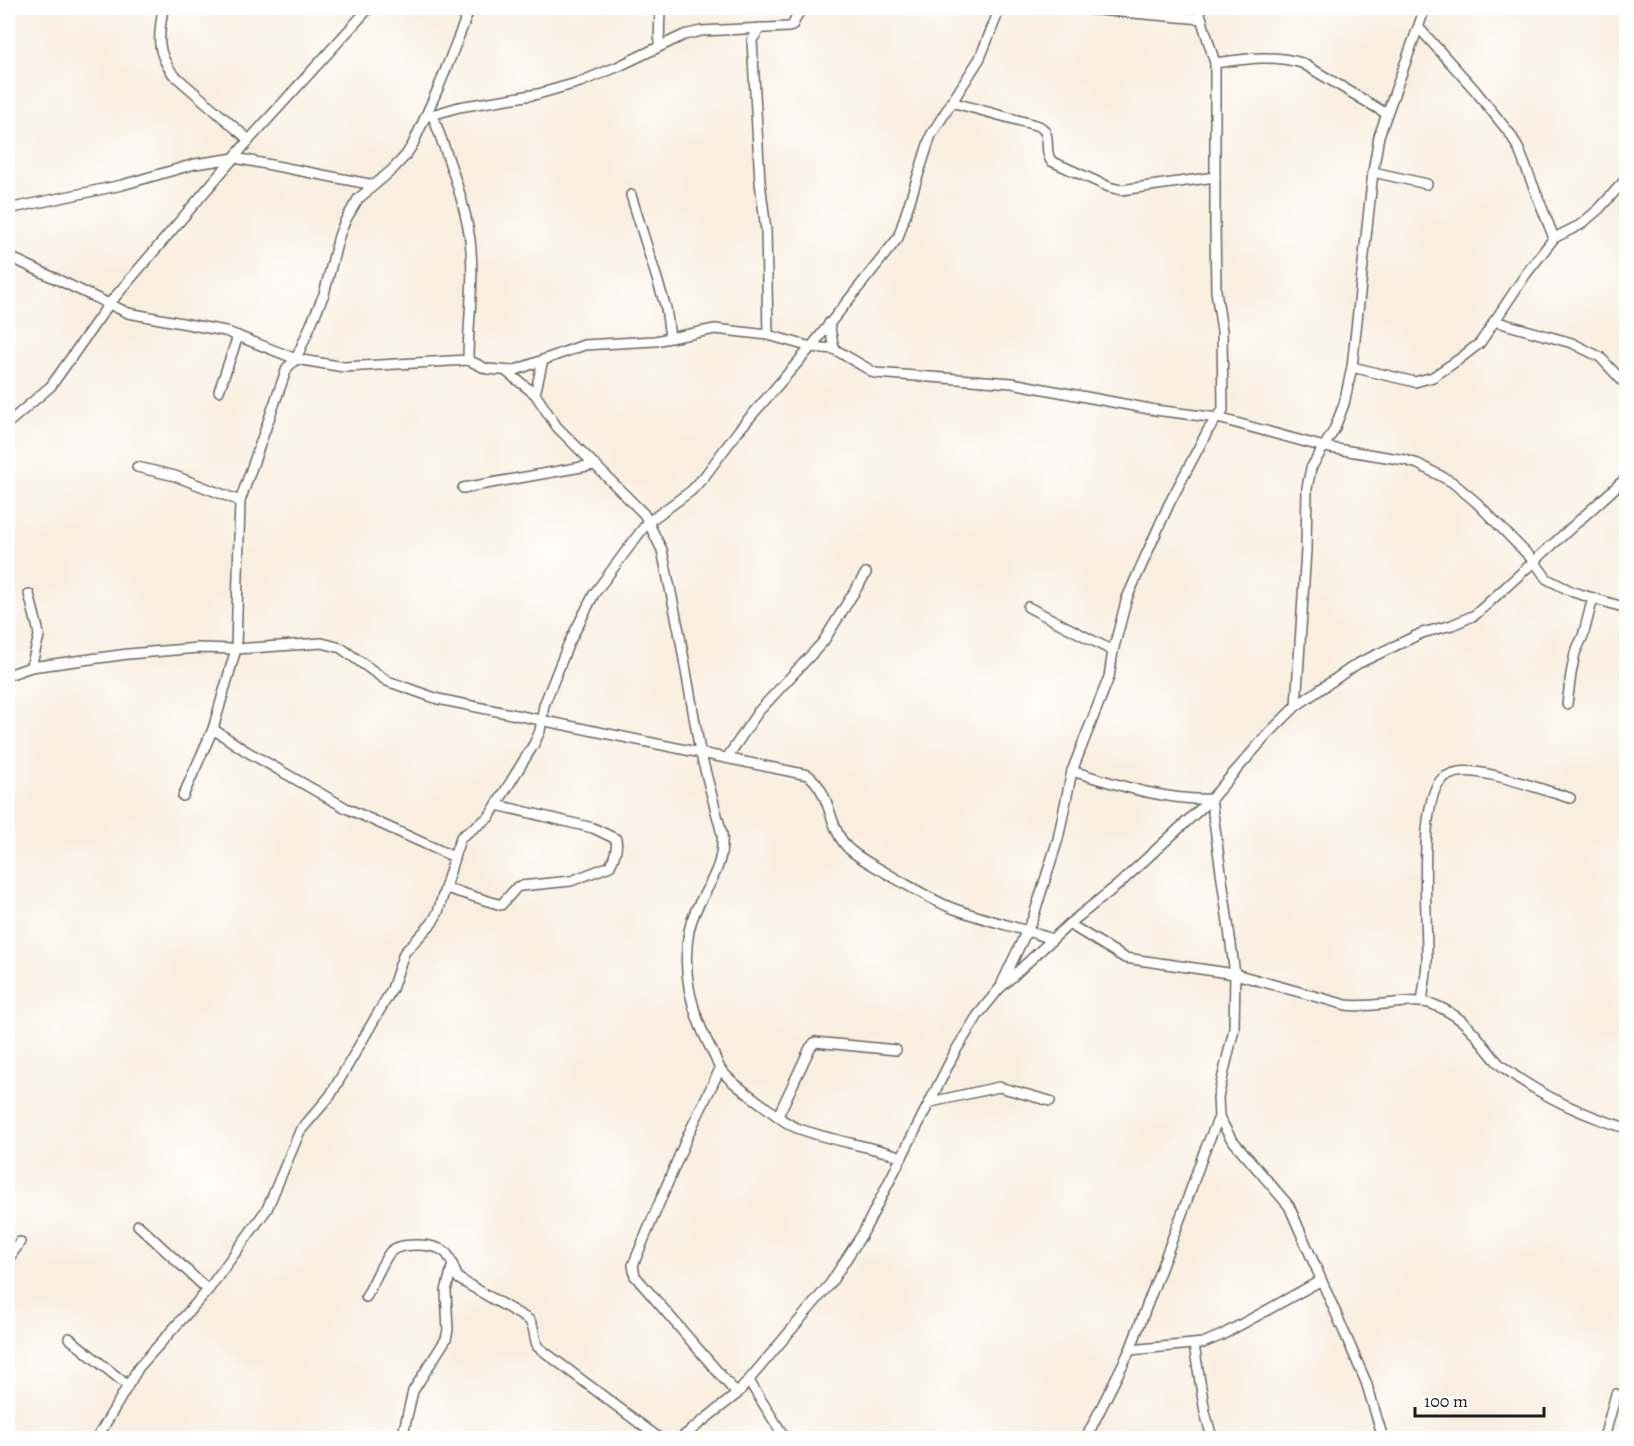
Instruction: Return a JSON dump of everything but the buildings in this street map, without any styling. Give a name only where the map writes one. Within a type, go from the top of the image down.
[{"type":"street","points":[[163,8],[159,37],[167,66],[173,75],[249,140]]},
{"type":"street","points":[[8,423],[51,386],[109,304],[249,140],[369,8]]},
{"type":"street","points":[[183,796],[213,729],[236,649],[240,501],[287,368],[296,359],[326,288],[345,221],[358,199],[406,155],[429,116],[470,8]]},
{"type":"street","points":[[659,46],[660,8]]},
{"type":"street","points":[[429,116],[459,107],[538,94],[580,82],[684,35],[701,31],[792,26],[801,8]]},
{"type":"street","points":[[97,1438],[139,1367],[208,1290],[267,1209],[300,1131],[330,1096],[358,1051],[392,989],[404,953],[432,922],[443,899],[461,837],[489,817],[534,744],[540,731],[544,705],[568,645],[594,594],[647,523],[691,491],[704,477],[739,430],[811,347],[898,238],[931,135],[980,58],[1000,8]]},
{"type":"street","points":[[1075,8],[1202,19]]},
{"type":"street","points":[[999,989],[1027,930],[1058,839],[1072,771],[1107,684],[1127,598],[1168,504],[1208,430],[1223,410],[1222,330],[1216,291],[1215,63],[1198,8]]},
{"type":"street","points":[[1296,706],[1306,550],[1307,488],[1311,468],[1324,447],[1344,404],[1352,368],[1379,136],[1425,8]]},
{"type":"street","points":[[760,28],[752,40],[760,182],[766,230],[768,335]]},
{"type":"street","points":[[1419,28],[1474,89],[1511,135],[1554,238]]},
{"type":"street","points":[[741,29],[752,40]]},
{"type":"street","points":[[1215,63],[1262,57],[1292,60],[1302,63],[1387,114]]},
{"type":"street","points":[[951,102],[1039,126],[1047,134],[1047,154],[1051,161],[1109,187],[1129,190],[1215,177]]},
{"type":"street","points":[[429,116],[460,194],[470,241],[468,360]]},
{"type":"street","points":[[8,209],[122,185],[195,164],[235,158],[374,185]]},
{"type":"street","points":[[1373,172],[1427,184]]},
{"type":"street","points":[[1352,368],[1414,382],[1424,381],[1450,366],[1480,343],[1526,274],[1554,238],[1580,225],[1599,209],[1626,180]]},
{"type":"street","points":[[631,195],[666,308],[670,337]]},
{"type":"street","points":[[8,256],[109,304],[138,315],[225,331],[296,359],[344,367],[468,360],[487,369],[507,372],[584,345],[656,341],[715,329],[768,335],[811,347],[834,349],[875,373],[1012,383],[1155,410],[1218,418],[1324,447],[1405,460],[1438,474],[1452,482],[1476,502],[1534,561],[1547,579],[1558,586],[1626,608]]},
{"type":"street","points":[[1494,321],[1565,341],[1600,357],[1626,385]]},
{"type":"street","points":[[829,323],[834,349]]},
{"type":"street","points":[[219,391],[238,336]]},
{"type":"street","points":[[535,394],[543,360]]},
{"type":"street","points":[[507,372],[535,394],[557,427],[644,514],[662,550],[700,751],[722,834],[723,848],[714,879],[689,928],[686,965],[691,1001],[698,1024],[720,1069],[796,1128],[902,1157]]},
{"type":"street","points":[[463,488],[593,465]]},
{"type":"street","points":[[137,467],[183,478],[240,501]]},
{"type":"street","points":[[681,1438],[737,1394],[830,1284],[863,1233],[956,1050],[978,1015],[999,989],[1069,924],[1119,884],[1211,799],[1267,735],[1296,706],[1357,664],[1422,633],[1452,625],[1475,615],[1626,478]]},
{"type":"street","points":[[727,758],[758,712],[823,642],[866,573]]},
{"type":"street","points":[[29,594],[39,636],[31,667]]},
{"type":"street","points":[[1567,704],[1575,653],[1583,636],[1593,598]]},
{"type":"street","points":[[1028,607],[1113,651]]},
{"type":"street","points":[[8,675],[31,667],[128,654],[198,648],[236,649],[332,644],[387,681],[438,699],[808,775],[816,781],[824,793],[840,835],[847,847],[857,856],[951,907],[1053,939]]},
{"type":"street","points":[[213,729],[246,751],[346,808],[454,857]]},
{"type":"street","points":[[1072,771],[1166,796],[1194,800],[1211,799]]},
{"type":"street","points":[[1422,1002],[1428,953],[1424,888],[1425,853],[1432,796],[1441,780],[1456,772],[1476,771],[1570,798]]},
{"type":"street","points":[[1211,799],[1235,974],[1234,1029],[1218,1097],[1219,1117],[1230,1137],[1289,1206],[1366,1382],[1383,1438]]},
{"type":"street","points":[[446,888],[501,905],[521,885],[578,879],[610,866],[613,861],[616,839],[600,830],[497,805]]},
{"type":"street","points":[[1069,924],[1125,958],[1235,974],[1355,1006],[1422,1002],[1432,1004],[1463,1020],[1502,1067],[1539,1090],[1590,1116],[1626,1128]]},
{"type":"street","points":[[778,1116],[810,1048],[816,1042],[896,1050]]},
{"type":"street","points":[[720,1069],[688,1135],[633,1265],[635,1276],[737,1394]]},
{"type":"street","points":[[931,1102],[999,1088],[1050,1101]]},
{"type":"street","points":[[1086,1438],[1130,1350],[1203,1152],[1219,1117]]},
{"type":"street","points":[[138,1225],[208,1290]]},
{"type":"street","points":[[8,1260],[20,1242]]},
{"type":"street","points":[[366,1297],[391,1251],[402,1246],[426,1245],[439,1249],[446,1253],[459,1278],[529,1320],[533,1325],[538,1347],[659,1438]]},
{"type":"street","points":[[402,1438],[413,1391],[446,1339],[448,1330],[446,1291],[452,1267]]},
{"type":"street","points":[[1130,1350],[1194,1345],[1222,1335],[1320,1281]]},
{"type":"street","points":[[69,1338],[128,1385]]},
{"type":"street","points":[[1194,1345],[1205,1412],[1212,1438]]},
{"type":"street","points":[[749,1381],[784,1438]]},
{"type":"street","points":[[1604,1438],[1616,1394]]}]
